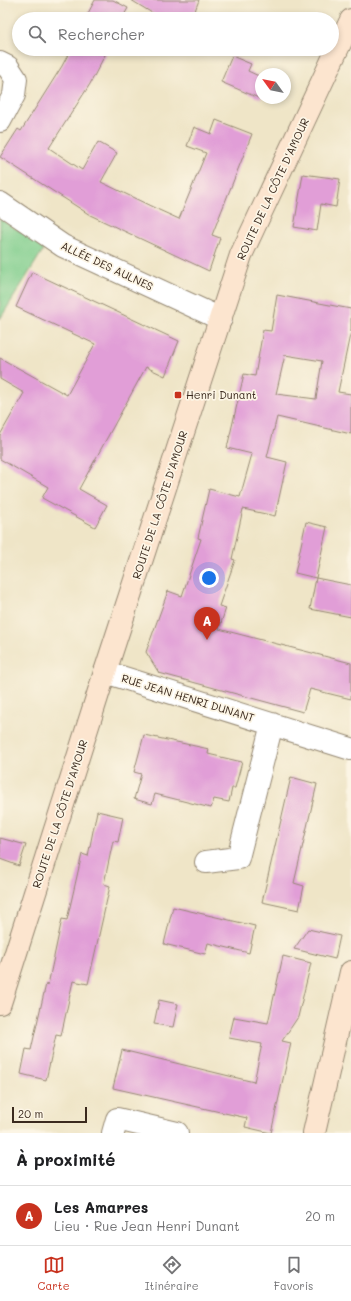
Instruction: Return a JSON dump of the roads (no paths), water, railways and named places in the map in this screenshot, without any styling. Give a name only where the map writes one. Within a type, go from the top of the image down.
[{"type":"main road","name":"ROUTE DE LA CÔTE D'AMOUR","points":[[339,46],[351,20]]},
{"type":"main road","name":"ROUTE DE LA CÔTE D'AMOUR","points":[[0,1003],[105,672],[241,255],[334,56]]},
{"type":"main road","points":[[314,1133],[351,972]]},
{"type":"street","points":[[0,63],[8,67],[16,79],[14,95],[0,121]]},
{"type":"street","name":"ALLÉE DES AULNES","points":[[0,202],[63,246],[221,319]]},
{"type":"street","name":"RUE JEAN HENRI DUNANT","points":[[105,672],[351,749]]},
{"type":"street","points":[[206,862],[238,858],[272,724]]},
{"type":"street","points":[[113,1133],[116,1119],[177,1133]]},
{"type":"place","name":"Henri Dunant","points":[[178,395]]},
{"type":"place","name":"Les Amarres","points":[[207,640]]}]
